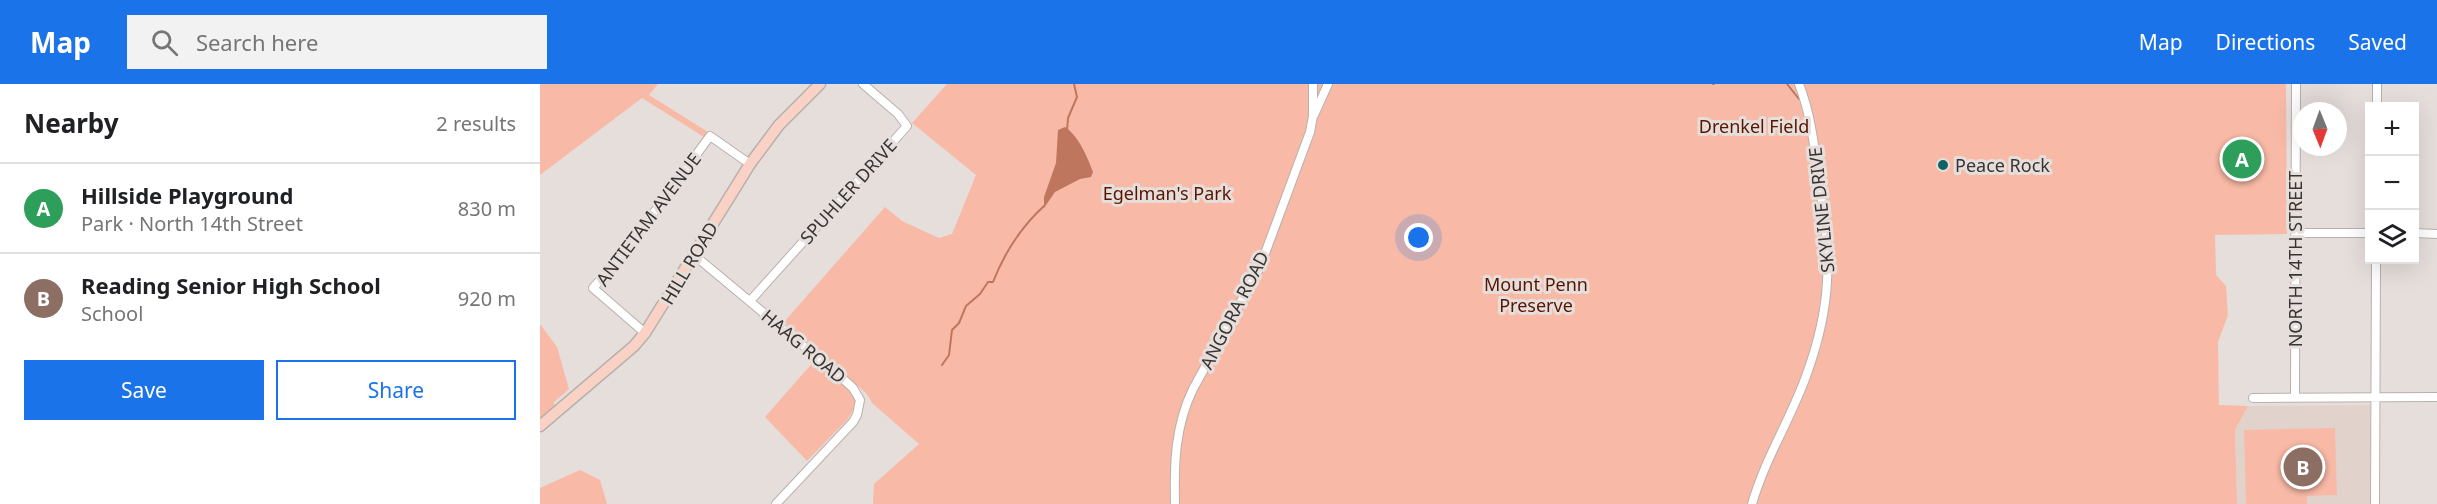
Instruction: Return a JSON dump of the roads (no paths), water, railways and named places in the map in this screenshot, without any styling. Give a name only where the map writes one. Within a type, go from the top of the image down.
[{"type":"street","name":"HILL ROAD","points":[[540,426],[634,346],[645,333],[750,164],[779,125],[820,84]]},
{"type":"street","name":"SPUHLER DRIVE","points":[[750,301],[907,126],[898,114],[863,84]]},
{"type":"street","name":"ANGORA ROAD","points":[[1175,504],[1175,458],[1185,409],[1193,389],[1260,267],[1305,148],[1313,116],[1314,84]]},
{"type":"street","points":[[1313,116],[1328,84]]},
{"type":"street","name":"SKYLINE DRIVE","points":[[1752,504],[1764,466],[1805,380],[1826,309],[1829,273],[1827,232],[1810,121],[1799,84]]},
{"type":"street","name":"NORTH 14TH STREET","points":[[2295,397],[2296,84]]},
{"type":"street","points":[[2377,84],[2377,102]]},
{"type":"street","name":"ANTIETAM AVENUE","points":[[645,333],[593,288],[621,256],[710,136],[750,164]]},
{"type":"street","points":[[2295,233],[2365,233]]},
{"type":"street","points":[[2419,233],[2437,234]]},
{"type":"street","name":"HAAG ROAD","points":[[694,255],[848,383],[860,400],[853,422],[776,504]]},
{"type":"street","points":[[2375,504],[2376,264]]},
{"type":"street","points":[[2253,398],[2437,397]]},
{"type":"waterway","points":[[1067,131],[1068,118],[1077,97],[1074,84]]},
{"type":"waterway","points":[[1787,84],[1799,99]]},
{"type":"waterway","points":[[942,365],[949,355],[952,330],[959,323],[966,306],[980,294],[988,282],[993,282],[1014,241],[1044,206]]},
{"type":"place","name":"Hillside Playground","points":[[2242,159]]},
{"type":"place","name":"Peace Rock","points":[[1943,165]]},
{"type":"place","name":"Reading Senior High School","points":[[2303,467]]},
{"type":"park label","name":"Drenkel Field","points":[[1754,126]]},
{"type":"park label","name":"Egelman's Park","points":[[1167,193]]},
{"type":"park label","name":"Mount Penn Preserve","points":[[1536,294]]}]
